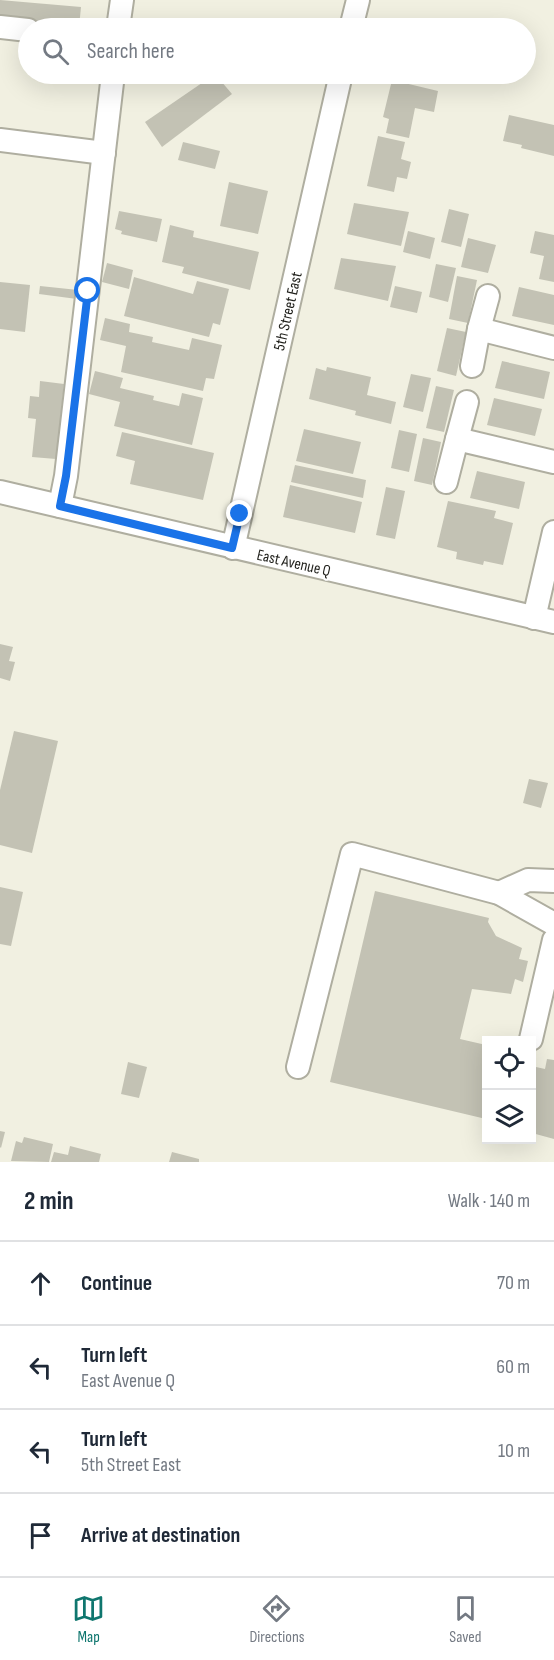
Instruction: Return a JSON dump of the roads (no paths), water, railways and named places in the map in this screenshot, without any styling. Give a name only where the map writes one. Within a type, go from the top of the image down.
[{"type":"street","points":[[119,18],[122,0]]},
{"type":"street","points":[[354,18],[358,0]]},
{"type":"street","points":[[0,27],[18,29]]},
{"type":"street","points":[[60,506],[66,476],[112,84]]},
{"type":"street","name":"5th Street East","points":[[232,548],[339,84]]},
{"type":"street","points":[[0,140],[104,153]]},
{"type":"street","points":[[472,366],[488,296]]},
{"type":"street","points":[[479,329],[554,348]]},
{"type":"street","points":[[446,482],[466,402]]},
{"type":"street","points":[[457,439],[554,462]]},
{"type":"street","name":"East Avenue Q","points":[[0,492],[544,620]]},
{"type":"street","points":[[544,620],[554,532]]},
{"type":"street","points":[[298,1067],[352,854],[499,893],[554,924]]},
{"type":"street","points":[[499,893],[528,880],[554,881]]},
{"type":"street","points":[[532,1036],[554,940]]}]
